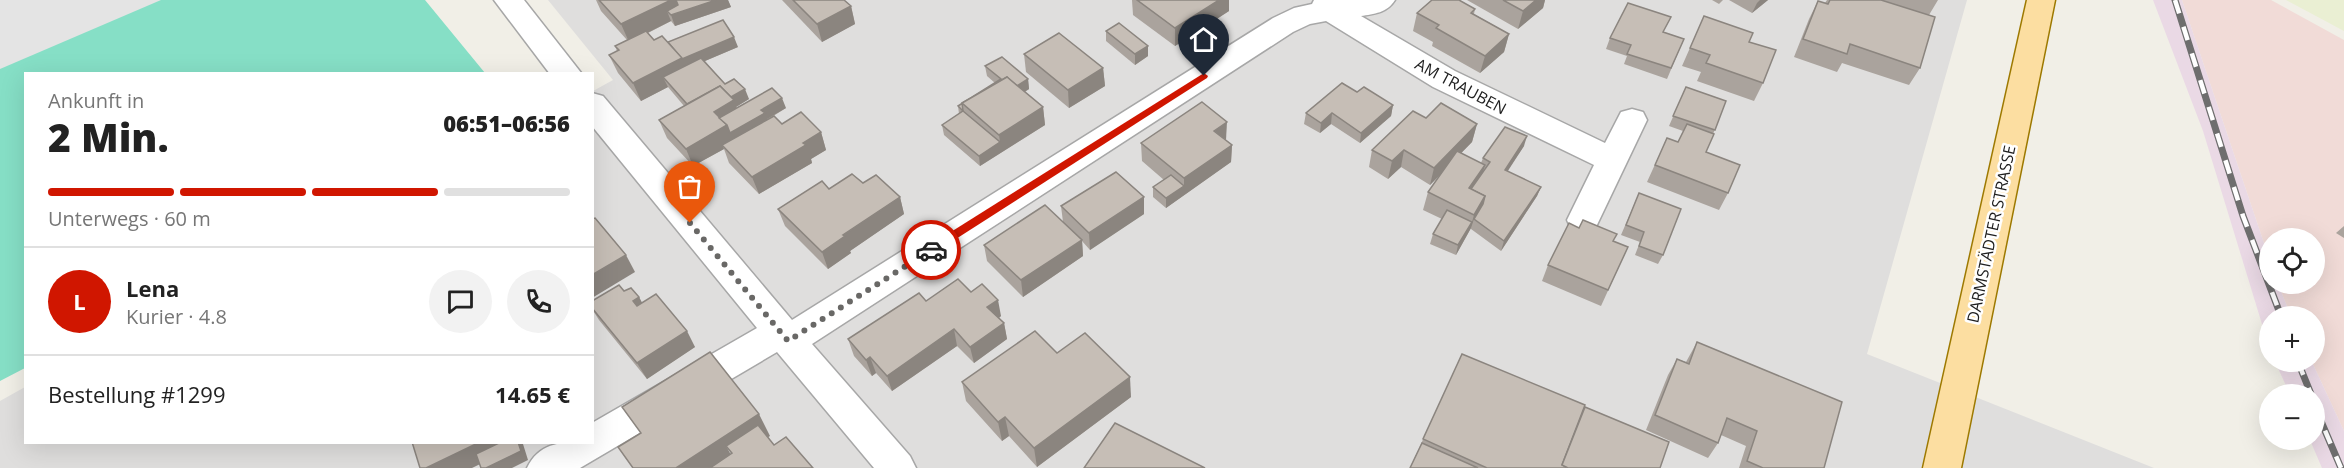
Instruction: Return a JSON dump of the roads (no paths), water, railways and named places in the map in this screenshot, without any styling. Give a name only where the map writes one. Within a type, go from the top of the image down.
[{"type":"main road","name":"DARMSTÄDTER STRASSE","points":[[1942,468],[2041,0]]},
{"type":"street","points":[[508,0],[565,72]]},
{"type":"street","points":[[594,441],[784,337],[1283,25],[1321,5],[1362,6],[1381,0]]},
{"type":"street","name":"AM TRAUBEN","points":[[1321,5],[1444,79],[1613,160]]},
{"type":"street","points":[[594,110],[604,138],[784,337],[897,468]]},
{"type":"street","points":[[1584,220],[1632,120]]},
{"type":"street","points":[[546,468],[588,444]]},
{"type":"railway","points":[[2175,0],[2243,216],[2277,306]]},
{"type":"railway","points":[[2302,372],[2307,384]]},
{"type":"railway","points":[[2325,431],[2341,468]]}]
